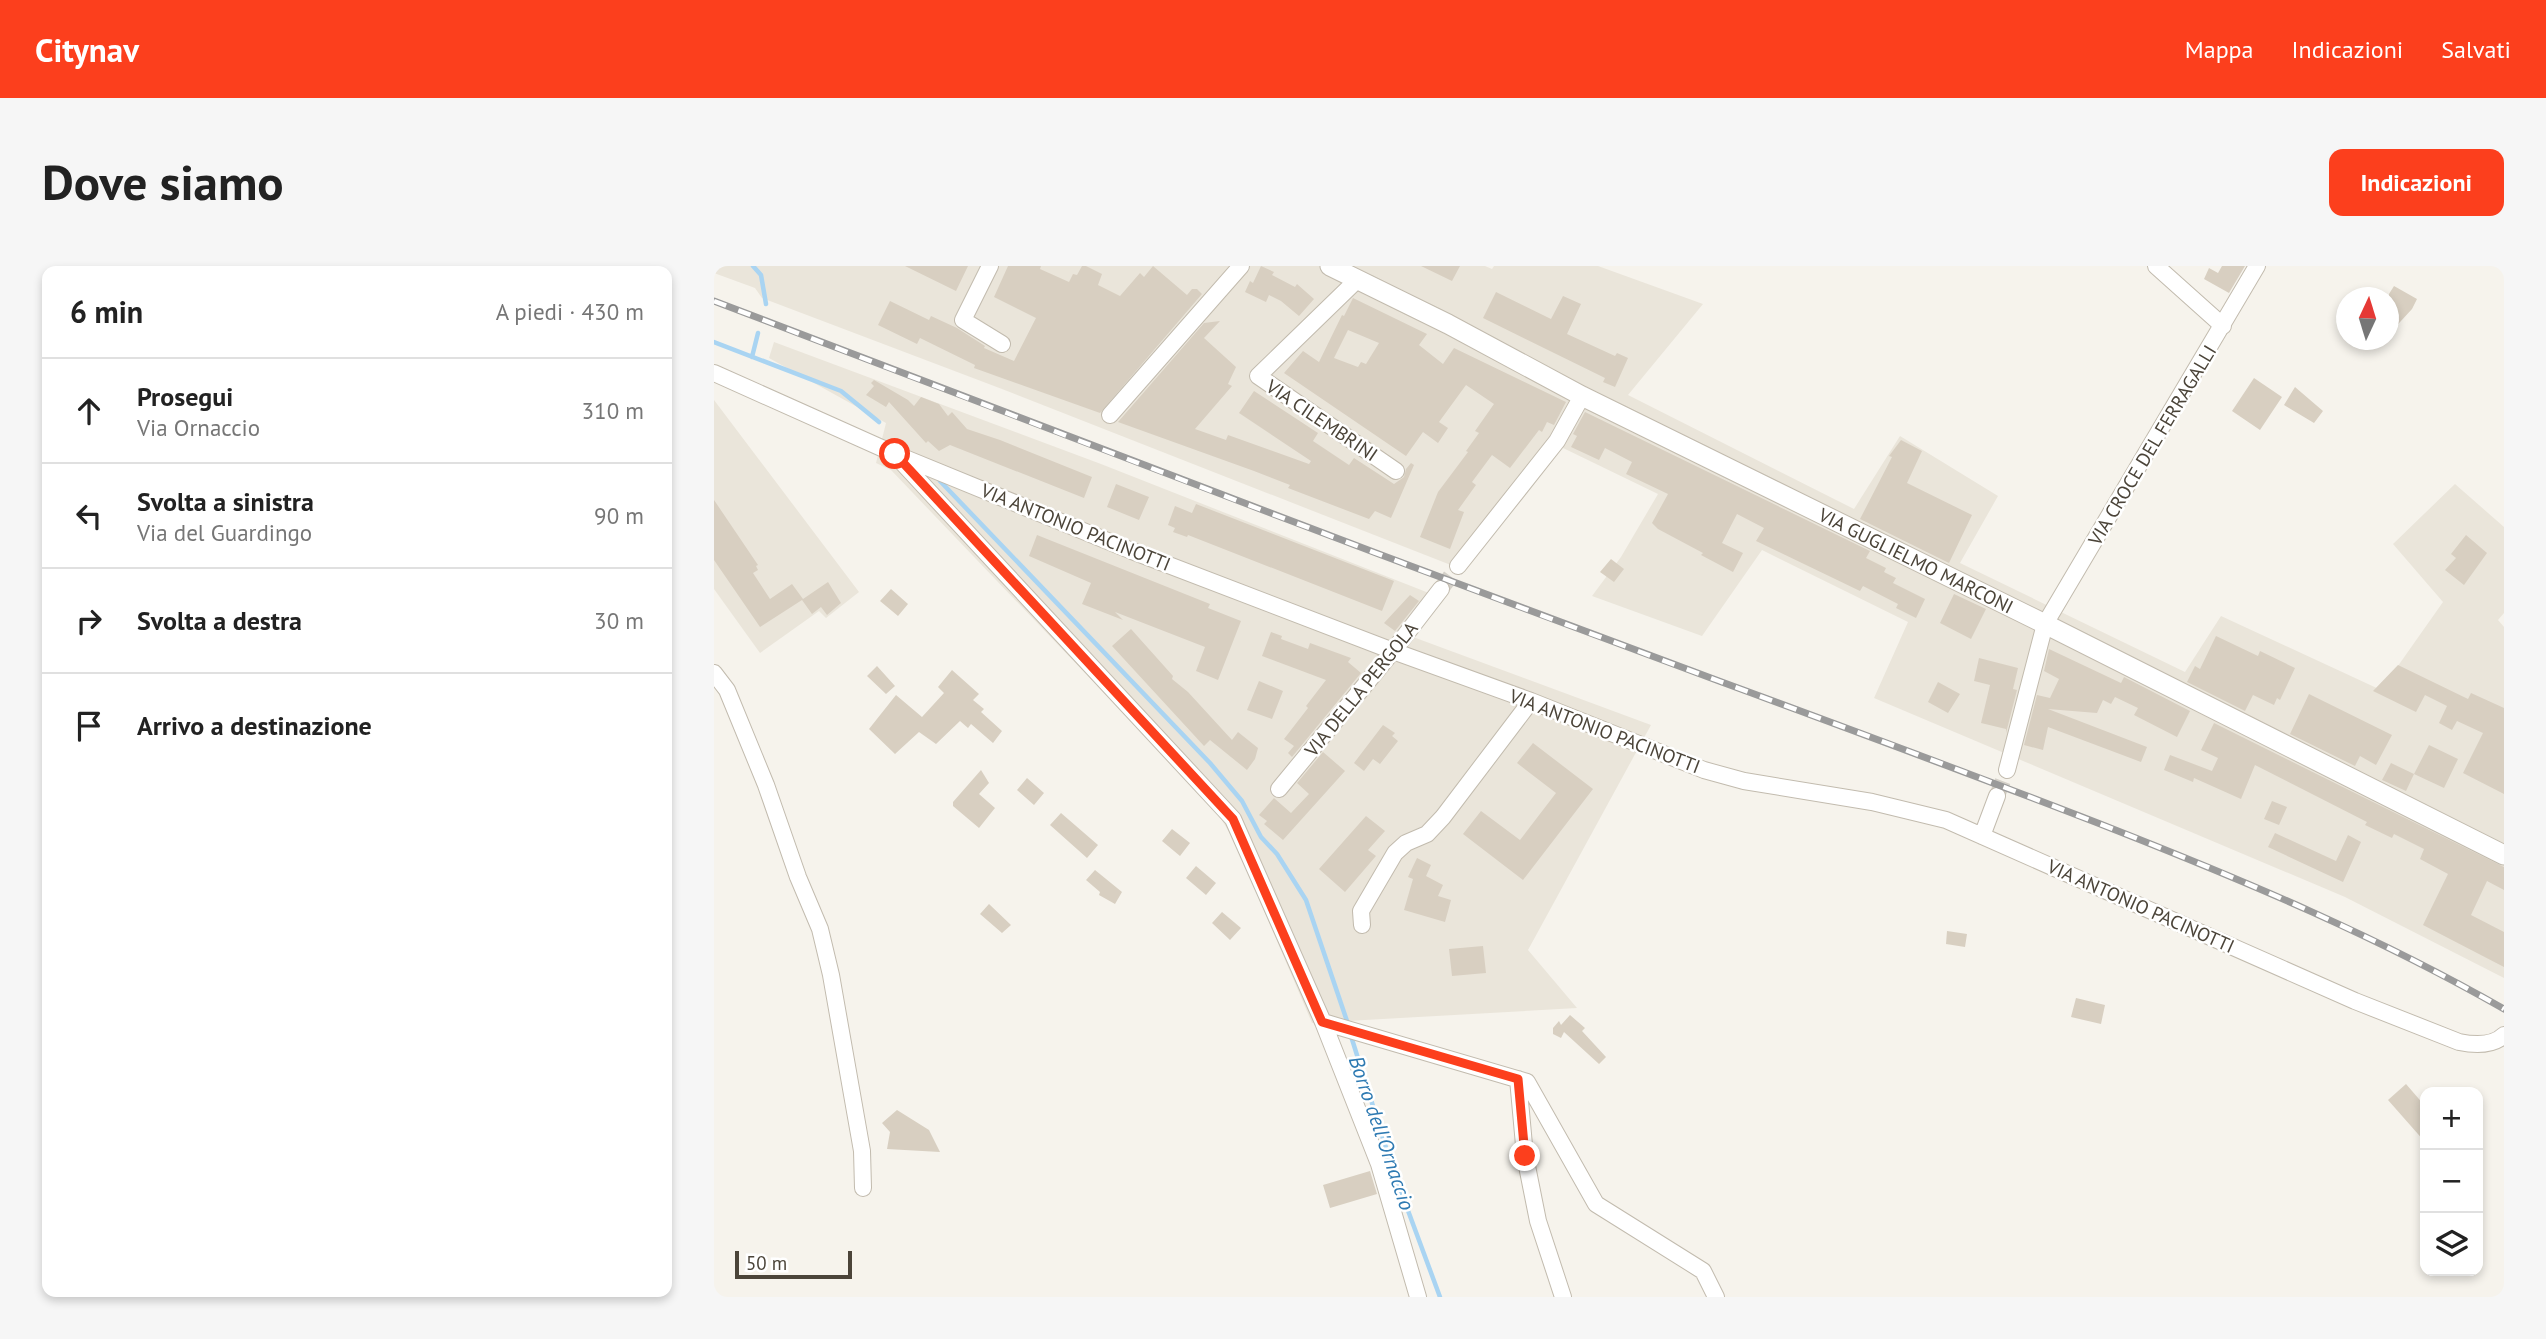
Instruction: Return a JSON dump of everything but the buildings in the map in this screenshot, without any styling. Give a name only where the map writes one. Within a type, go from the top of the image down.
[{"type":"street","points":[[990,266],[963,320],[1002,344]]},
{"type":"street","points":[[1110,415],[1241,266]]},
{"type":"street","name":"VIA GUGLIELMO MARCONI","points":[[1330,266],[1448,324],[1582,396],[2045,624],[2504,855]]},
{"type":"street","points":[[2155,266],[2224,326]]},
{"type":"street","name":"VIA CROCE DEL FERRAGALLI","points":[[2007,770],[2045,624],[2224,326],[2257,266]]},
{"type":"street","name":"VIA CILEMBRINI","points":[[1358,279],[1258,376],[1396,471]]},
{"type":"street","name":"VIA ANTONIO PACINOTTI","points":[[714,373],[895,454],[1132,551],[1531,701],[1703,770],[1769,786],[1872,802],[1946,820],[2356,1001],[2459,1042],[2475,1045],[2499,1040],[2504,1035]]},
{"type":"street","points":[[1458,566],[1557,441],[1582,396]]},
{"type":"street","points":[[895,454],[1233,819],[1330,1024],[1379,1164],[1418,1297]]},
{"type":"street","name":"VIA DELLA PERGOLA","points":[[1279,789],[1441,589]]},
{"type":"street","points":[[714,673],[727,690],[820,929],[831,975],[862,1151],[863,1188]]},
{"type":"street","points":[[1362,926],[1361,911],[1395,853],[1406,844],[1427,834],[1443,817],[1531,701]]},
{"type":"street","points":[[1982,836],[1997,796]]},
{"type":"street","points":[[1330,1024],[1527,1082],[1596,1204],[1703,1271],[1716,1297]]},
{"type":"street","points":[[1518,1079],[1525,1156],[1538,1221],[1563,1297]]},
{"type":"shaded area","points":[[714,266],[1485,266],[1492,269],[1494,266],[1598,266],[1703,304],[1628,395],[1854,509],[1900,436],[1998,496],[1960,563],[2185,672],[2221,616],[2381,690],[2443,602],[2393,544],[2455,484],[2504,527],[2504,613],[2498,620],[2504,627],[2504,978],[2345,897],[1874,698],[1908,622],[1762,550],[1702,636],[1592,596],[1621,557],[1658,494],[1561,447],[1461,569],[762,298],[755,288],[714,273]]},
{"type":"shaded area","points":[[774,342],[1101,464],[1439,597],[1413,637],[1651,725],[1528,950],[1577,1008],[1312,1023],[1234,840],[1215,809],[891,470],[876,463],[886,423],[769,358]]},
{"type":"shaded area","points":[[714,400],[859,592],[826,618],[819,611],[760,653],[714,589]]},
{"type":"waterway","points":[[753,266],[761,275],[766,304]]},
{"type":"waterway","points":[[752,357],[758,333]]},
{"type":"waterway","name":"Borro dell'Ornaccio","points":[[714,342],[841,391],[879,422]]},
{"type":"waterway","name":"Borro dell'Ornaccio","points":[[940,481],[1210,763],[1242,801],[1261,837],[1277,854],[1306,900],[1348,1024]]},
{"type":"waterway","name":"Borro dell'Ornaccio","points":[[1351,1036],[1393,1170],[1440,1297]]},
{"type":"tunnel","points":[[1441,589],[1458,566]]},
{"type":"tunnel","points":[[1997,796],[2007,770]]},
{"type":"railway","points":[[714,301],[1341,540],[2118,831],[2362,935],[2504,1009]]},
{"type":"route","points":[[895,454],[1233,819],[1322,1022],[1518,1079],[1525,1156]]}]
